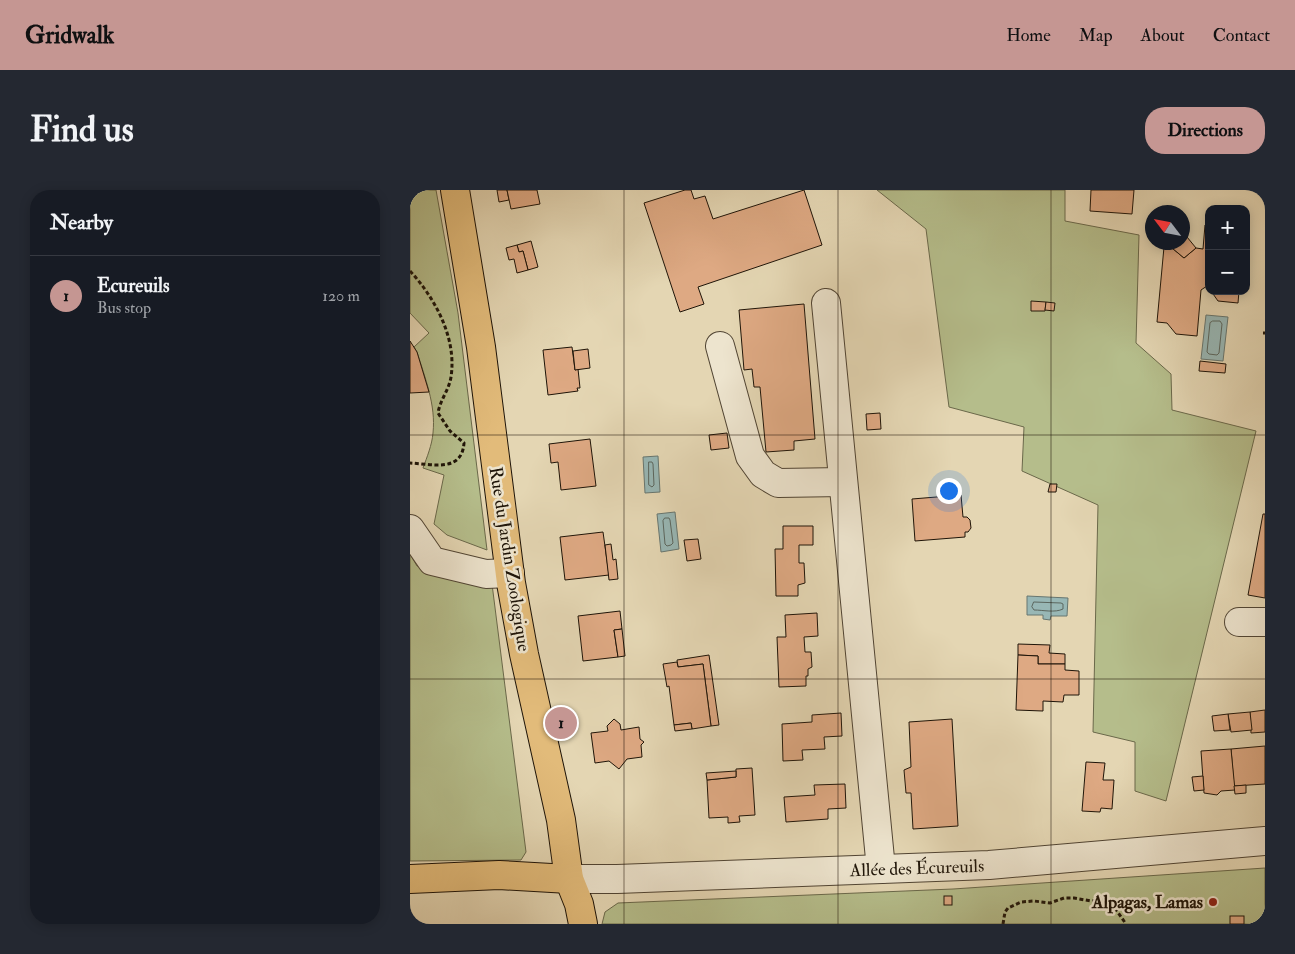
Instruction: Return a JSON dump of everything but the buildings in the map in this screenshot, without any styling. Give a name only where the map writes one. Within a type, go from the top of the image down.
[{"type":"main road","name":"Rue du Jardin Zoologique","points":[[455,190],[481,347],[510,573],[524,654],[561,820],[569,879],[579,904],[583,924]]},
{"type":"main road","points":[[410,879],[499,875],[569,879]]},
{"type":"street","points":[[826,303],[881,869]]},
{"type":"street","points":[[720,346],[750,456],[763,474],[778,483],[844,482]]},
{"type":"street","points":[[410,529],[432,561],[486,574],[510,573]]},
{"type":"street","name":"Allée des Écureuils","points":[[569,879],[618,879],[989,865],[1265,841]]},
{"type":"path","points":[[410,271],[427,291],[442,318],[452,363],[451,378],[438,414],[450,431],[464,443],[463,453],[458,460],[449,465],[410,463]]},
{"type":"path","points":[[1003,924],[1004,912],[1021,902],[1050,903],[1064,898],[1091,901],[1106,900],[1112,904],[1126,924]]},
{"type":"green space","points":[[410,190],[436,190],[458,313],[487,550],[447,535],[434,524],[444,475],[423,468],[432,442],[434,423],[429,392],[414,347],[429,333],[410,313]]},
{"type":"green space","points":[[877,190],[1065,190],[1065,221],[1139,235],[1136,343],[1171,374],[1172,410],[1256,431],[1166,801],[1135,791],[1135,742],[1093,732],[1098,505],[1022,471],[1024,427],[949,407],[926,229]]},
{"type":"green space","points":[[410,554],[417,566],[492,584],[526,852],[521,860],[410,861]]},
{"type":"green space","points":[[1265,868],[1265,924],[602,924],[605,912],[618,903],[953,889]]},
{"type":"water","points":[[1206,315],[1228,317],[1223,361],[1201,359]]},
{"type":"water","points":[[658,456],[660,492],[645,493],[643,457]]},
{"type":"water","points":[[675,512],[679,549],[661,552],[657,514]]},
{"type":"water","points":[[1027,596],[1068,598],[1067,616],[1051,616],[1050,620],[1043,619],[1043,615],[1027,615]]},
{"type":"place","name":"Ecureuils","points":[[561,723]]},
{"type":"place","name":"Alpagas, Lamas","points":[[1213,902]]}]
